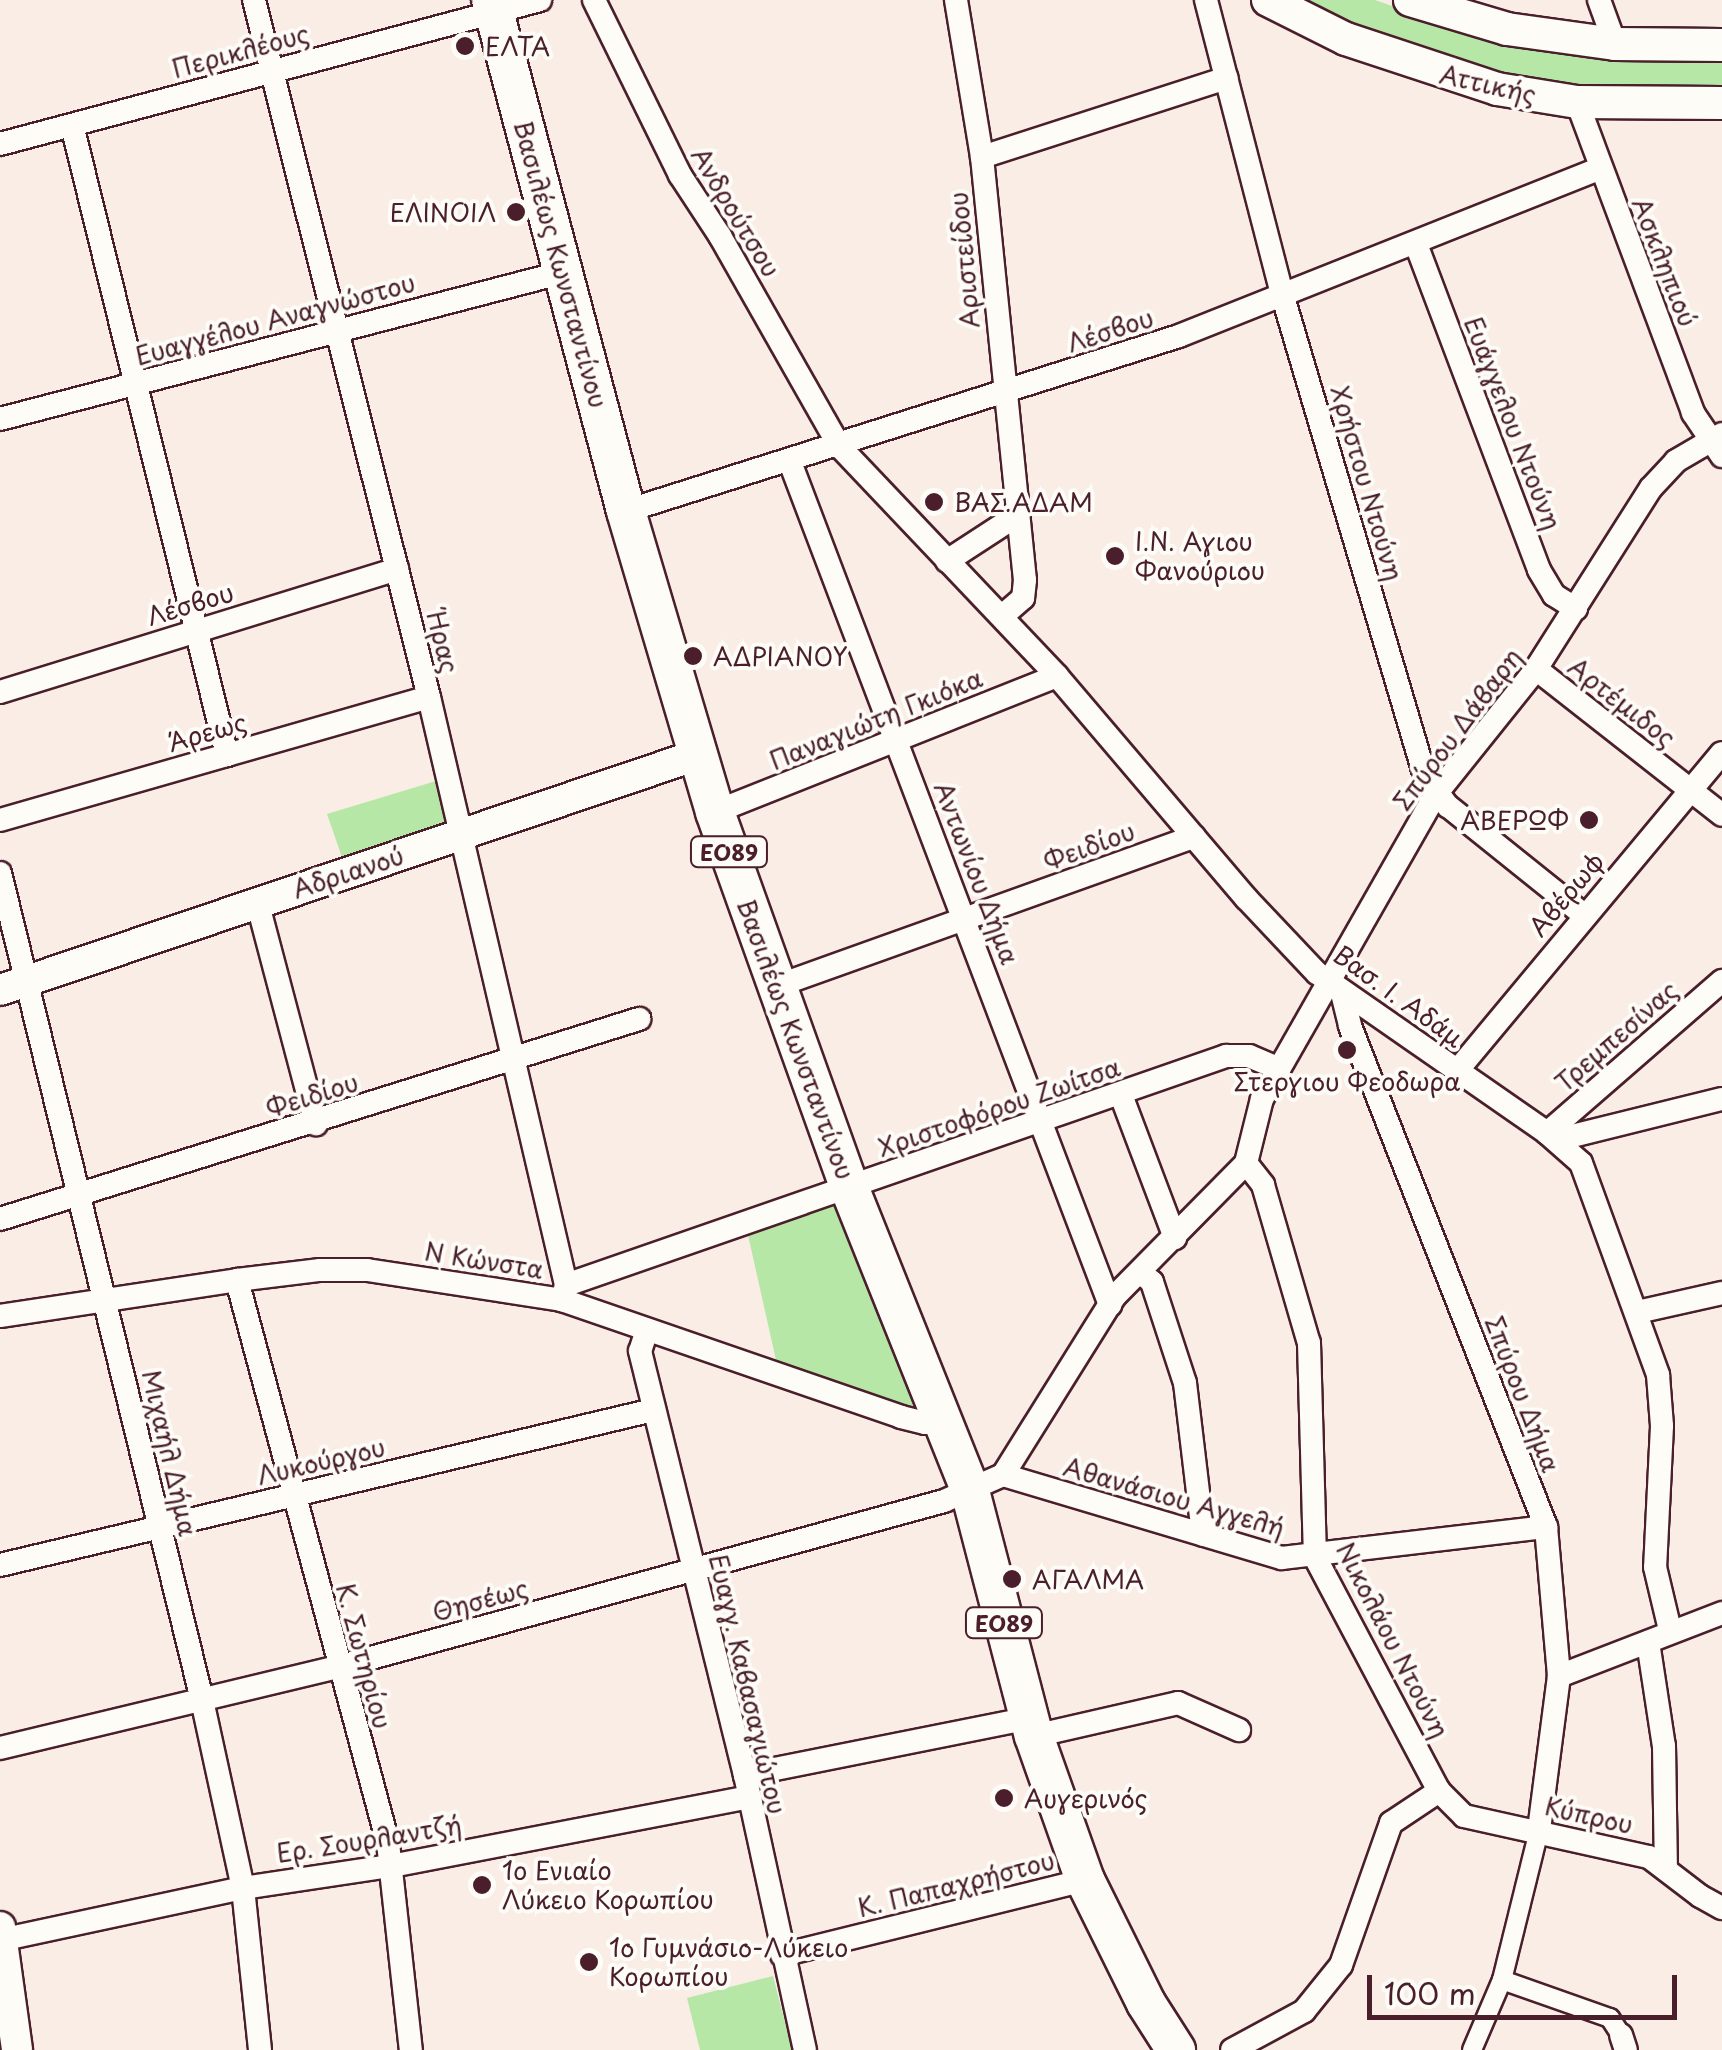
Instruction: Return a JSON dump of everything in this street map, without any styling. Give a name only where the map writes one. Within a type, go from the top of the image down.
[{"type":"main road","name":"Αττικής","points":[[1268,0],[1346,39],[1429,70],[1497,89],[1577,102],[1722,103]]},
{"type":"main road","points":[[1410,0],[1507,29],[1615,44],[1722,45]]},
{"type":"main road","name":"Βασιλέως Κωνσταντίνου","points":[[493,5],[626,511],[715,812],[849,1187],[943,1417],[986,1482],[1031,1727],[1085,1880],[1146,2003],[1176,2050]]},
{"type":"street","name":"Ήρας","points":[[254,0],[340,331],[462,836],[564,1292]]},
{"type":"street","name":"Περικλέους","points":[[0,144],[273,71],[493,5],[540,0]]},
{"type":"street","name":"Ανδρούτσου","points":[[594,0],[680,175],[720,236],[840,447]]},
{"type":"street","name":"Αριστείδου","points":[[956,0],[982,157],[1025,589],[1020,602],[1002,616]]},
{"type":"street","name":"Χρήστου Ντούνη","points":[[1206,0],[1284,297],[1415,748],[1436,794],[1508,858],[1584,915]]},
{"type":"street","points":[[1599,0],[1615,44]]},
{"type":"street","points":[[982,157],[1227,78]]},
{"type":"street","name":"Ασκληπιού","points":[[1577,102],[1693,413],[1718,443]]},
{"type":"street","points":[[72,125],[227,755]]},
{"type":"street","name":"Λέσβου","points":[[626,511],[840,447],[1284,297],[1599,169]]},
{"type":"street","name":"Ευάγγελου Ντούνη","points":[[1416,244],[1539,570],[1554,595],[1576,609]]},
{"type":"street","name":"Ευαγγέλου Αναγνώστου","points":[[0,419],[564,272]]},
{"type":"street","name":"Σπύρου Δάβαρη","points":[[1246,1163],[1256,1113],[1279,1069],[1336,989],[1436,794],[1536,669],[1651,488],[1676,461],[1718,443]]},
{"type":"street","name":"Βασ. Ι. Αδάμ","points":[[840,447],[1057,676],[1194,837],[1336,989],[1551,1136],[1586,1172],[1660,1388],[1654,1550],[1659,1598],[1670,1630]]},
{"type":"street","name":"Αντωνίου Δήμα","points":[[790,462],[1110,1305]]},
{"type":"street","points":[[947,561],[1016,516]]},
{"type":"street","name":"Λέσβου","points":[[0,692],[396,569]]},
{"type":"street","name":"Αρτέμιδος","points":[[1536,669],[1722,815]]},
{"type":"street","name":"Παναγιώτη Γκιόκα","points":[[715,812],[1057,676]]},
{"type":"street","name":"Άρεως","points":[[0,820],[428,696]]},
{"type":"street","name":"Αβέρωφ","points":[[1456,1072],[1722,753]]},
{"type":"street","name":"Αδριανού","points":[[13,985],[697,755]]},
{"type":"street","name":"Φειδίου","points":[[777,986],[1194,837]]},
{"type":"street","name":"Μιχαήλ Δήμα","points":[[0,873],[13,985],[82,1194],[202,1700],[243,1888],[260,2050]]},
{"type":"street","points":[[258,901],[316,1124]]},
{"type":"street","name":"Τρεμπεσίνας","points":[[1551,1136],[1722,980]]},
{"type":"street","name":"Σπύρου Δήμα","points":[[1336,989],[1546,1527],[1559,1676],[1538,1832]]},
{"type":"street","name":"Φειδίου","points":[[0,1219],[316,1124],[638,1019]]},
{"type":"street","name":"Χριστοφόρου Ζωίτσα","points":[[564,1292],[849,1187],[1226,1056],[1249,1056],[1279,1069]]},
{"type":"street","points":[[1121,1094],[1174,1238]]},
{"type":"street","points":[[1551,1136],[1722,1099]]},
{"type":"street","points":[[986,1482],[1110,1305],[1246,1163]]},
{"type":"street","name":"Νικολάου Ντούνη","points":[[1246,1163],[1263,1185],[1309,1342],[1315,1557],[1439,1790]]},
{"type":"street","name":"Ν Κώνστα","points":[[0,1316],[237,1280],[320,1270],[367,1270],[564,1292],[646,1332],[902,1417],[925,1423],[943,1417]]},
{"type":"street","points":[[1141,1273],[1152,1282],[1185,1383],[1203,1534]]},
{"type":"street","name":"Κ. Σωτηρίου","points":[[237,1280],[391,1866],[410,2050]]},
{"type":"street","points":[[1637,1312],[1722,1293]]},
{"type":"street","name":"Ευαγγ. Καβασαγιώτου","points":[[646,1332],[640,1351],[746,1786],[804,2050]]},
{"type":"street","name":"Λυκούργου","points":[[0,1565],[654,1410]]},
{"type":"street","name":"Αθανάσιου Αγγελή","points":[[986,1482],[1203,1534],[1282,1558],[1546,1527]]},
{"type":"street","name":"Θησέως","points":[[0,1748],[338,1667],[944,1501],[986,1482]]},
{"type":"street","points":[[1559,1676],[1722,1612]]},
{"type":"street","points":[[1648,1642],[1664,1746],[1666,1870]]},
{"type":"street","name":"Ερ. Σουρλαντζή","points":[[1,1936],[243,1888],[391,1866],[1031,1727],[1178,1703],[1239,1730]]},
{"type":"street","points":[[1232,2050],[1304,2011],[1342,1965],[1391,1823],[1439,1790]]},
{"type":"street","name":"Κύπρου","points":[[1439,1790],[1464,1816],[1648,1856],[1722,1908]]},
{"type":"street","points":[[1472,2050],[1502,1980],[1538,1832]]},
{"type":"street","name":"Κ. Παπαχρήστου","points":[[782,1955],[1085,1880]]},
{"type":"street","points":[[1,1936],[17,2050]]},
{"type":"street","points":[[1502,1980],[1610,2018],[1624,2042]]},
{"type":"green space","points":[[1284,0],[1375,0],[1415,14],[1722,61],[1722,94],[1587,91],[1487,76]]},
{"type":"green space","points":[[436,781],[449,830],[345,866],[327,814]]},
{"type":"green space","points":[[847,1201],[923,1411],[907,1412],[778,1369],[748,1235]]},
{"type":"green space","points":[[773,1976],[792,2050],[700,2050],[687,1998]]},
{"type":"place","name":"ΕΛΤΑ","points":[[465,46]]},
{"type":"place","name":"ΕΛΙΝΟΙΛ","points":[[516,212]]},
{"type":"place","name":"ΒΑΣ.ΑΔΑΜ","points":[[934,502]]},
{"type":"place","name":"Ι.Ν. Αγιου Φανούριου","points":[[1115,556]]},
{"type":"place","name":"ΑΔΡΙΑΝΟΥ","points":[[693,656]]},
{"type":"place","name":"ΑΒΕΡΩΦ","points":[[1589,820]]},
{"type":"place","name":"Στεργιου Φεοδωρα","points":[[1347,1050]]},
{"type":"place","name":"ΑΓΑΛΜΑ","points":[[1012,1579]]},
{"type":"place","name":"Αυγερινός","points":[[1004,1798]]},
{"type":"place","name":"1ο Ενιαίο Λύκειο Κορωπίου","points":[[482,1885]]},
{"type":"place","name":"1ο Γυμνάσιο-Λύκειο Κορωπίου","points":[[589,1962]]}]
